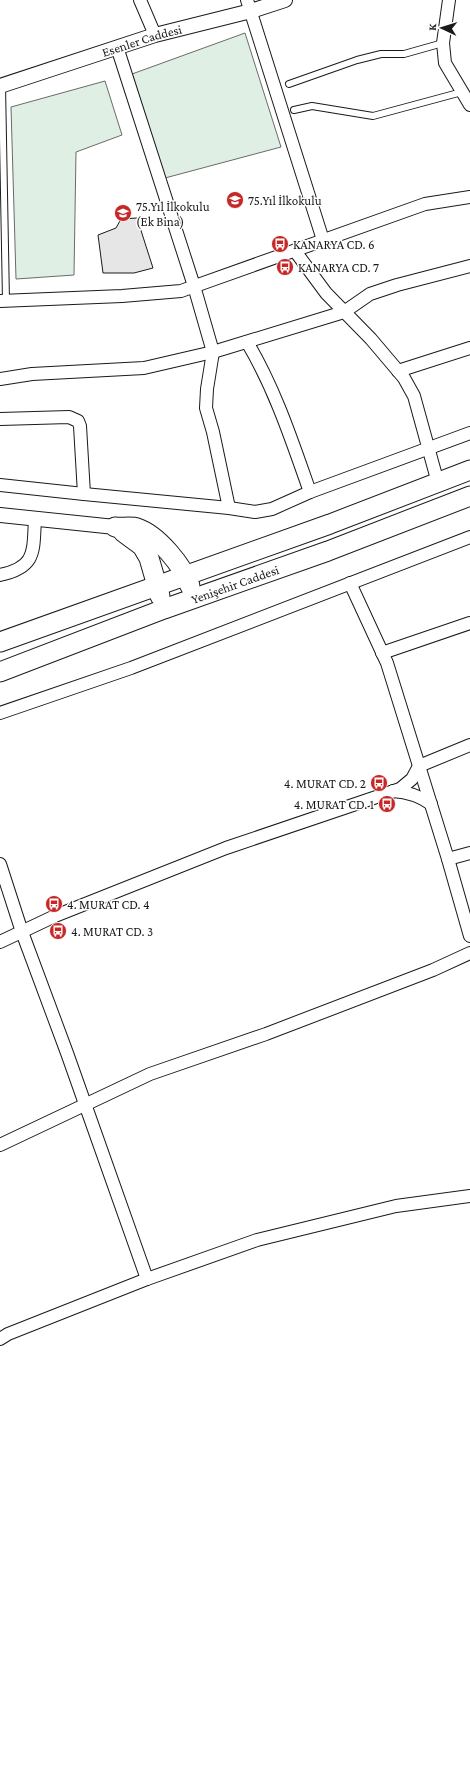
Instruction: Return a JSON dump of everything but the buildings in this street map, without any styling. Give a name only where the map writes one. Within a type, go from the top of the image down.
[{"type":"highway","name":"Yenişehir Caddesi","points":[[0,642],[345,518],[470,470]]},
{"type":"highway","name":"Yenişehir Caddesi","points":[[0,672],[164,609],[328,551],[470,496]]},
{"type":"highway","points":[[115,528],[136,528],[148,534],[165,549],[186,575],[194,598]]},
{"type":"highway","points":[[115,528],[142,546],[149,558],[164,609]]},
{"type":"street","points":[[140,0],[155,34]]},
{"type":"street","name":"Esenler Caddesi","points":[[1,86],[155,34],[249,6],[285,0]]},
{"type":"street","points":[[449,0],[442,43],[445,63],[470,105]]},
{"type":"street","points":[[249,6],[323,240]]},
{"type":"street","points":[[118,47],[194,286],[213,352],[207,388],[206,408],[213,432],[229,508]]},
{"type":"street","points":[[3,301],[122,296],[181,291],[425,204],[470,196]]},
{"type":"street","points":[[295,251],[307,269],[398,371],[414,396],[438,483]]},
{"type":"street","points":[[0,380],[32,374],[144,368],[213,352],[344,312],[370,294],[397,285],[470,266]]},
{"type":"street","points":[[247,342],[262,368],[291,436],[310,492]]},
{"type":"street","points":[[398,371],[470,348]]},
{"type":"street","points":[[0,419],[69,417],[78,421],[80,426],[84,494]]},
{"type":"street","points":[[0,485],[229,508],[255,512],[272,509],[310,492],[470,433]]},
{"type":"street","points":[[0,515],[115,528]]},
{"type":"street","points":[[0,575],[21,568],[30,560],[33,549],[35,519]]},
{"type":"street","points":[[0,713],[131,668],[470,537]]},
{"type":"street","points":[[350,583],[387,663],[470,936]]},
{"type":"street","points":[[382,653],[470,623]]},
{"type":"street","points":[[0,942],[55,916],[226,848],[400,789],[412,778],[419,766],[470,745]]},
{"type":"street","points":[[393,791],[414,794],[431,804]]},
{"type":"street","points":[[448,860],[470,853]]},
{"type":"street","points":[[0,864],[22,932],[147,1279]]},
{"type":"street","points":[[0,1145],[150,1074],[266,1034],[433,970],[470,953]]},
{"type":"street","points":[[0,1339],[8,1334],[147,1279],[257,1240],[396,1206],[470,1196]]},
{"type":"lane","points":[[289,84],[356,60],[381,54],[404,54],[442,43]]},
{"type":"lane","points":[[1,86],[3,301]]},
{"type":"lane","points":[[294,110],[312,106],[373,116],[462,92]]},
{"type":"green space","points":[[245,33],[281,147],[165,178],[132,74]]},
{"type":"green space","points":[[105,81],[122,135],[76,152],[74,275],[16,279],[11,107]]},
{"type":"place","name":"75.Yıl İlkokulu","points":[[235,200]]},
{"type":"place","name":"75.Yıl İlkokulu (Ek Bina)","points":[[123,213]]},
{"type":"place","name":"KANARYA CD. 6","points":[[280,244]]},
{"type":"place","name":"KANARYA CD. 7","points":[[285,267]]},
{"type":"place","name":"4. MURAT CD. 2","points":[[379,783]]},
{"type":"place","name":"4. MURAT CD. 1","points":[[387,804]]},
{"type":"place","name":"4. MURAT CD. 4","points":[[54,904]]},
{"type":"place","name":"4. MURAT CD. 3","points":[[58,931]]}]
